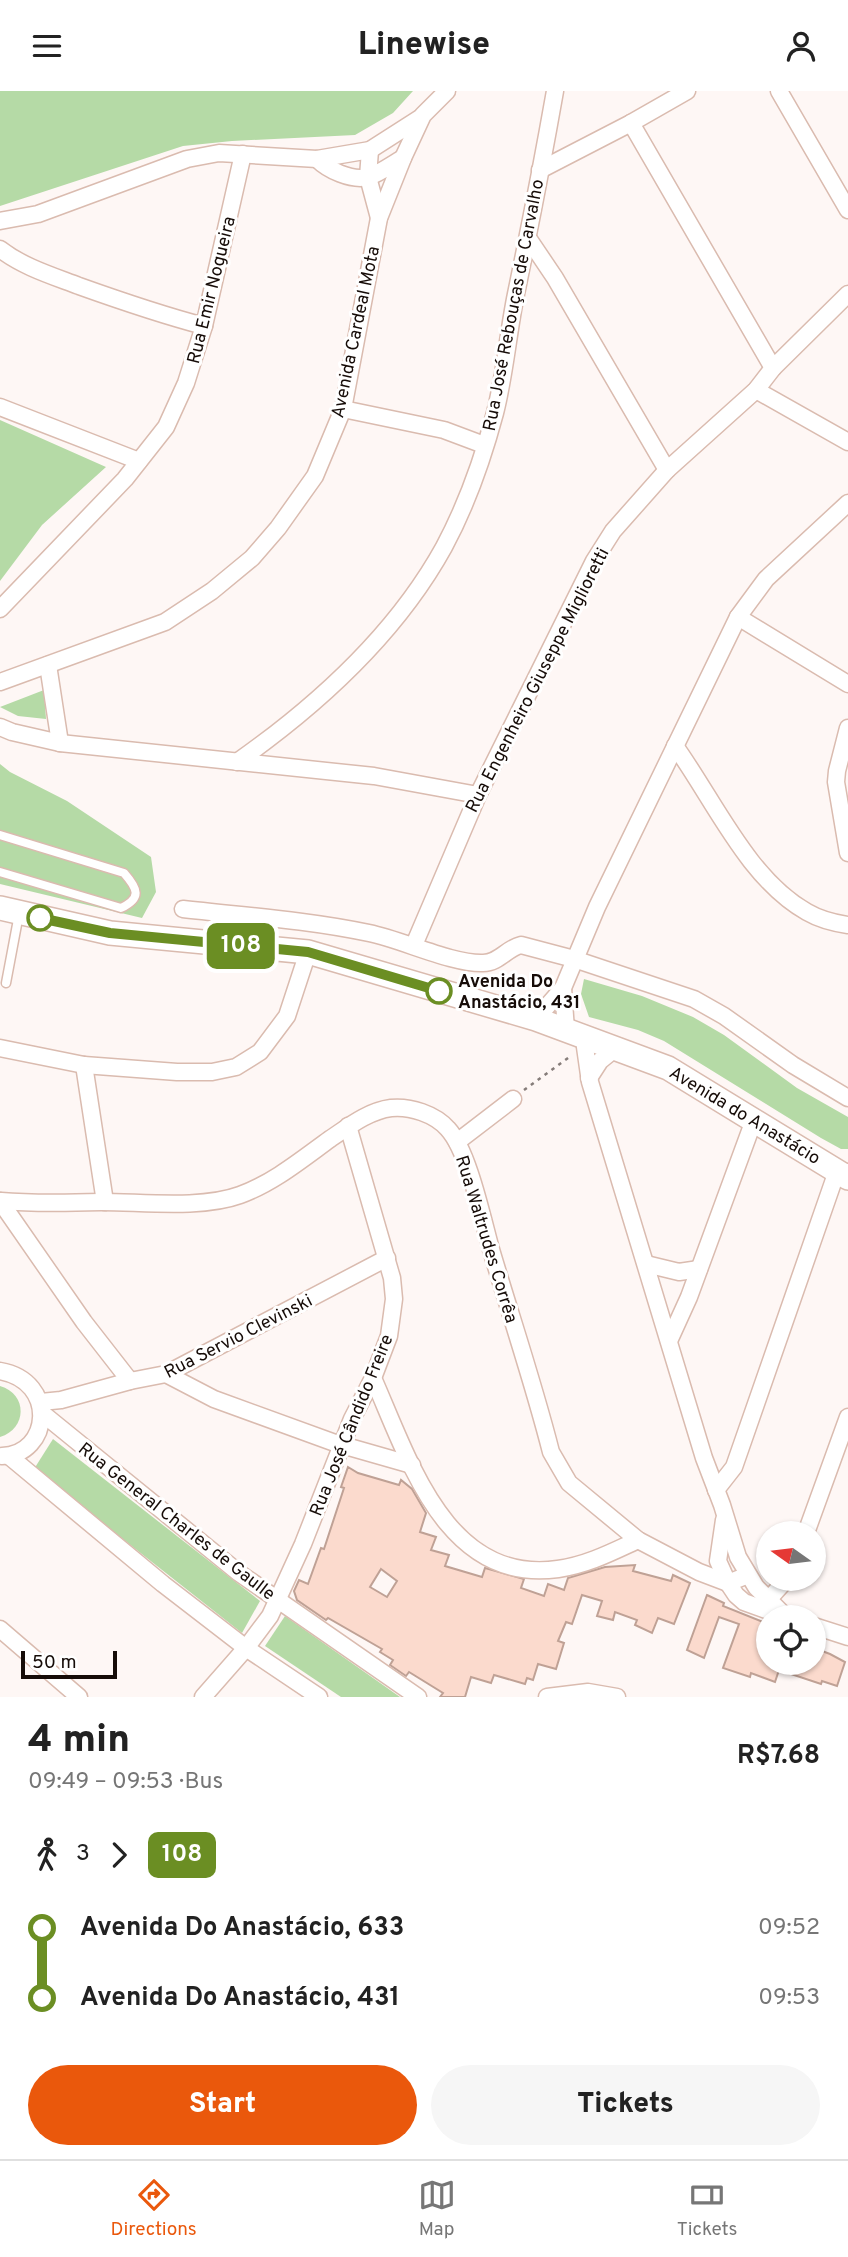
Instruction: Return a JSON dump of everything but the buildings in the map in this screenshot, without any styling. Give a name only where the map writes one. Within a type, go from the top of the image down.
[{"type":"main road","name":"Avenida do Anastácio","points":[[10,910],[110,933],[308,952],[536,1019],[579,1038],[616,1048],[668,1068],[844,1174]]},
{"type":"street","name":"Avenida Cardeal Mota","points":[[0,682],[165,622],[212,591],[252,558],[278,528],[315,476],[343,409],[379,218],[424,115],[447,91]]},
{"type":"street","name":"Rua José Rebouças de Carvalho","points":[[237,762],[281,731],[327,690],[404,609],[444,547],[470,488],[497,403],[555,91]]},
{"type":"street","points":[[540,170],[687,91]]},
{"type":"street","points":[[779,91],[848,210]]},
{"type":"street","points":[[0,221],[38,214],[187,159],[219,153],[317,159],[370,151],[424,115]]},
{"type":"street","points":[[631,123],[773,368]]},
{"type":"street","name":"Avenida Cardeal Mota","points":[[370,151],[368,177],[379,218]]},
{"type":"street","name":"Rua Emir Nogueira","points":[[0,609],[125,479],[166,426],[186,383],[204,326],[243,154]]},
{"type":"street","points":[[317,159],[326,168],[343,174],[368,177],[403,158]]},
{"type":"street","points":[[528,239],[555,278],[667,470]]},
{"type":"street","points":[[0,249],[10,257],[69,282],[147,310],[204,326]]},
{"type":"street","name":"Rua Engenheiro Giuseppe Miglioretti","points":[[414,945],[478,795],[594,561],[613,531],[667,470],[757,390],[773,368],[848,294]]},
{"type":"street","points":[[757,390],[848,442]]},
{"type":"street","points":[[0,407],[139,461]]},
{"type":"street","points":[[343,409],[444,430],[484,445]]},
{"type":"street","points":[[536,1019],[563,988],[574,959],[737,617],[766,579],[848,503]]},
{"type":"street","points":[[737,617],[848,684]]},
{"type":"street","points":[[48,665],[60,743]]},
{"type":"street","points":[[0,727],[60,743],[374,776],[478,795]]},
{"type":"street","points":[[848,728],[836,771],[848,853]]},
{"type":"street","points":[[675,746],[740,846],[772,885],[808,913],[848,925]]},
{"type":"street","points":[[838,797],[848,780]]},
{"type":"street","points":[[183,909],[372,933],[441,955],[482,964],[492,962],[521,945],[574,959],[694,999],[848,1098]]},
{"type":"street","points":[[0,1048],[84,1065],[177,1072],[212,1072],[236,1067],[260,1052],[288,1016],[308,952]]},
{"type":"street","points":[[563,988],[708,1471],[725,1514],[737,1557],[756,1587],[775,1605]]},
{"type":"street","points":[[589,1078],[600,1061],[616,1048]]},
{"type":"street","points":[[84,1065],[105,1202]]},
{"type":"street","points":[[457,1142],[513,1099]]},
{"type":"street","name":"Rua Waltrudes Corrêa","points":[[1,1201],[38,1204],[206,1201],[238,1196],[271,1181],[348,1126],[371,1114],[391,1108],[418,1111],[437,1117],[457,1142],[474,1188],[551,1452],[569,1483],[639,1540],[699,1572],[728,1583]]},
{"type":"street","points":[[669,1341],[699,1269],[754,1120]]},
{"type":"street","name":"Rua José Cândido Freire","points":[[203,1697],[246,1649],[270,1616],[312,1524],[352,1419],[373,1378],[389,1336],[393,1313],[392,1278],[348,1126]]},
{"type":"street","points":[[716,1490],[734,1467],[844,1174]]},
{"type":"street","points":[[1,1201],[43,1265],[130,1381]]},
{"type":"street","name":"Rua Servio Clevinski","points":[[41,1408],[130,1381],[166,1374],[387,1258]]},
{"type":"street","points":[[646,1264],[680,1272],[699,1269]]},
{"type":"street","name":"Rua General Charles de Gaulle","points":[[0,1371],[18,1375],[32,1386],[41,1408],[239,1573],[418,1697]]},
{"type":"street","points":[[166,1374],[214,1399],[343,1446],[412,1465]]},
{"type":"street","points":[[373,1378],[412,1465],[442,1519],[463,1543],[484,1557],[502,1564],[536,1570],[558,1569],[597,1559],[639,1540]]},
{"type":"street","points":[[4,1456],[26,1448],[38,1433],[41,1408]]},
{"type":"street","points":[[810,1521],[848,1417]]},
{"type":"street","points":[[4,1456],[246,1649],[319,1697]]},
{"type":"street","points":[[725,1514],[718,1561],[737,1557]]},
{"type":"street","name":"Rua Waltrudes Corrêa","points":[[672,1558],[718,1561],[736,1595],[744,1602],[756,1606]]},
{"type":"street","points":[[728,1583],[748,1575]]},
{"type":"street","points":[[769,1599],[776,1591]]},
{"type":"street","points":[[0,1629],[79,1697]]},
{"type":"street","points":[[826,1630],[848,1637]]},
{"type":"street","points":[[547,1697],[588,1692],[617,1697]]},
{"type":"lane","points":[[0,835],[124,873],[133,883],[136,896],[133,902],[121,908],[0,872]]},
{"type":"lane","points":[[6,983],[10,910]]},
{"type":"path","points":[[513,1099],[579,1038]]},
{"type":"green space","points":[[0,91],[413,91],[393,113],[355,135],[183,146],[0,206]]},
{"type":"green space","points":[[0,420],[106,467],[42,525],[0,581]]},
{"type":"green space","points":[[44,690],[46,719],[18,716],[0,707]]},
{"type":"green space","points":[[0,764],[10,772],[67,801],[151,857],[156,892],[142,918],[0,884]]},
{"type":"green space","points":[[584,979],[642,996],[693,1017],[724,1035],[797,1088],[848,1117],[848,1149],[841,1149],[821,1138],[664,1041],[638,1030],[589,1017],[581,994]]},
{"type":"green space","points":[[0,1386],[16,1396],[21,1411],[15,1427],[0,1437]]},
{"type":"green space","points":[[53,1439],[260,1601],[242,1633],[34,1469]]},
{"type":"green space","points":[[285,1616],[400,1697],[341,1697],[265,1646]]},
{"type":"bus line","name":"108","points":[[40,918],[110,933],[308,952],[439,991]]},
{"type":"place","name":"Avenida Do Anastácio, 431","points":[[439,991]]}]
